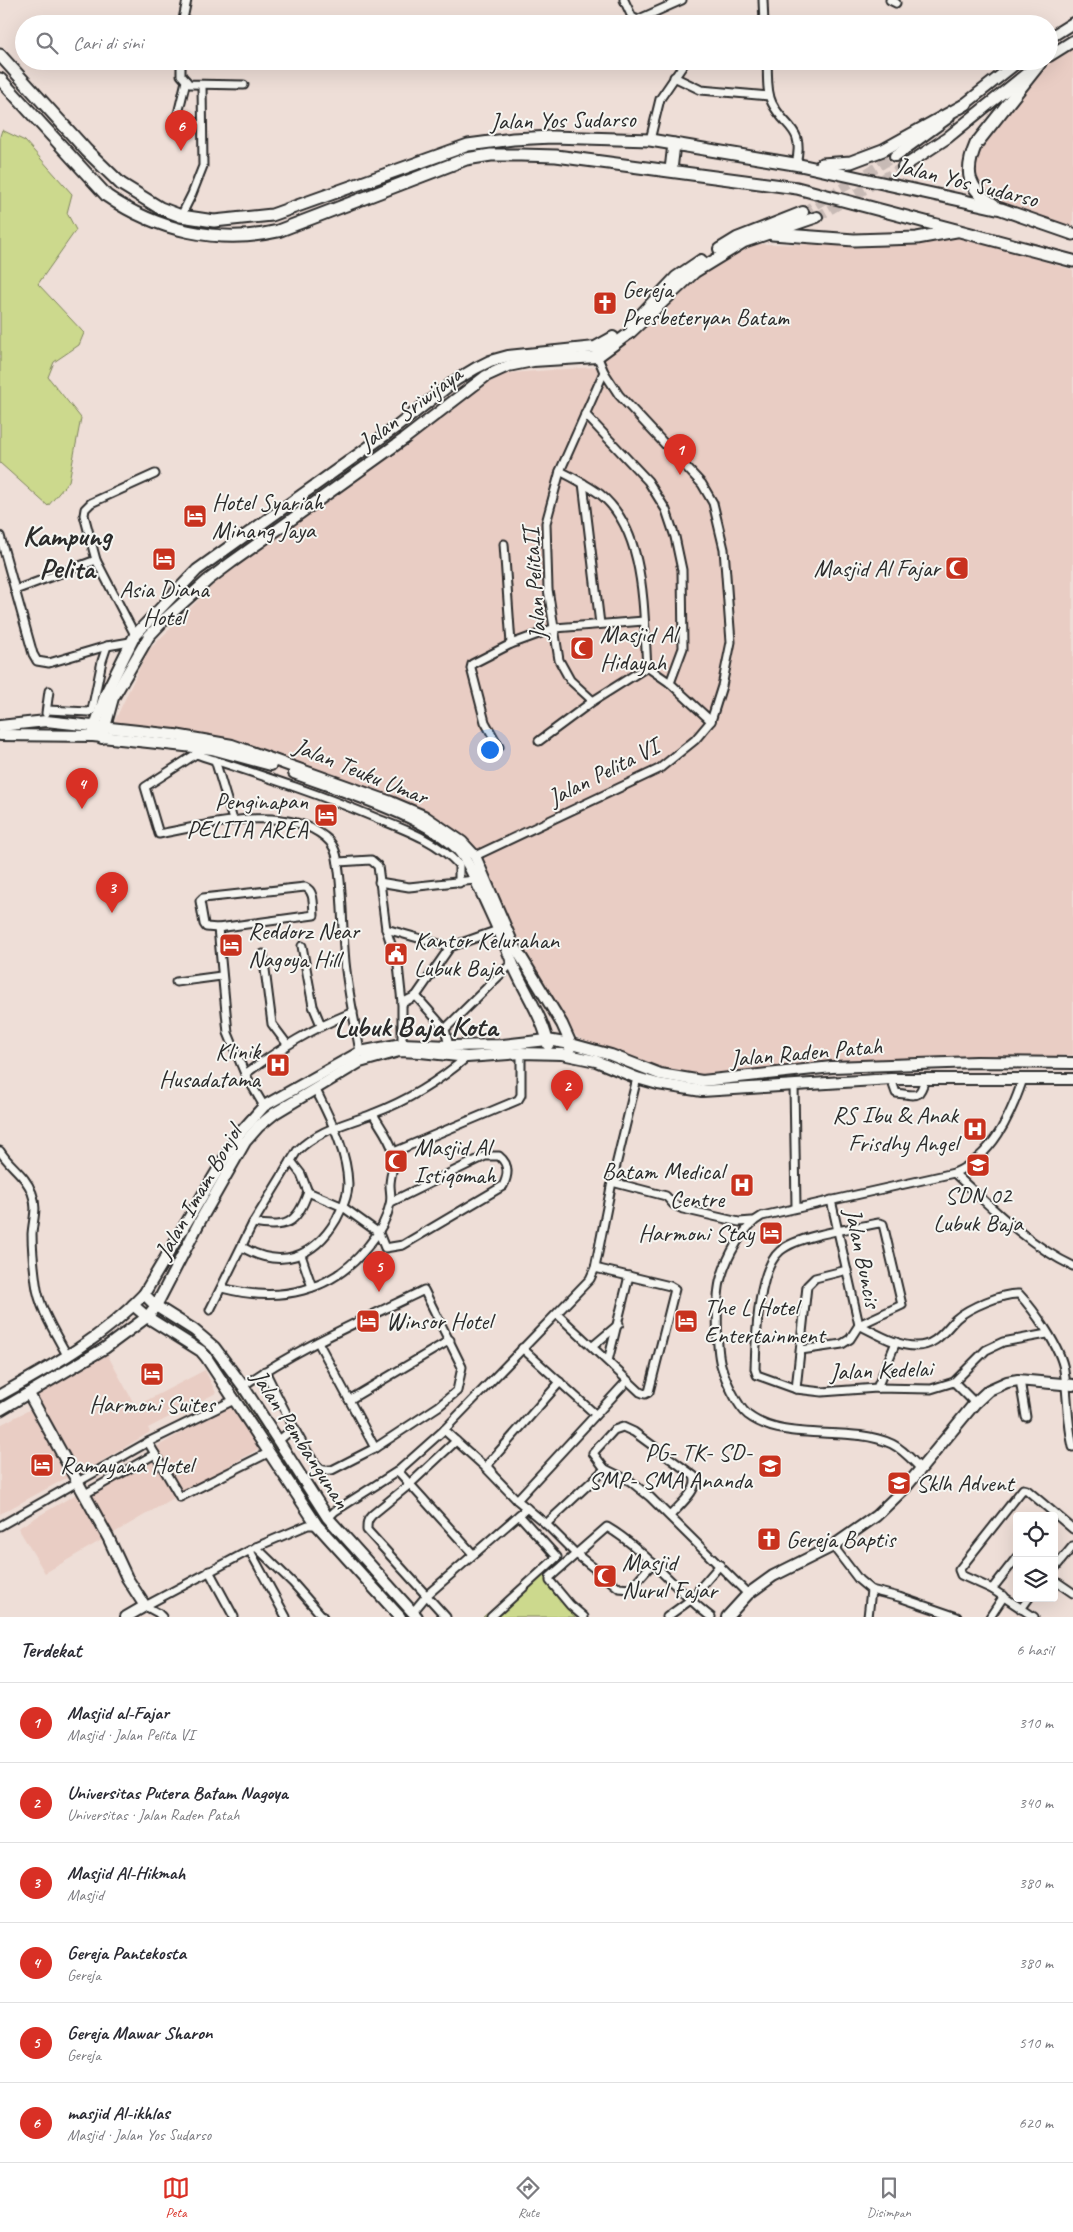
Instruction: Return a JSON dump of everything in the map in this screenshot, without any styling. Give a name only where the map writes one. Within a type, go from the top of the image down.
[{"type":"main road","points":[[1058,32],[1073,23]]},
{"type":"main road","points":[[1058,50],[1069,43]]},
{"type":"main road","name":"Jalan Yos Sudarso","points":[[0,55],[87,151],[121,184],[160,208],[181,216],[214,221],[272,215],[468,145],[513,139],[552,137],[650,140],[798,164],[1001,209],[1073,234]]},
{"type":"main road","points":[[0,78],[12,68]]},
{"type":"main road","points":[[895,156],[966,104],[1008,70]]},
{"type":"main road","points":[[903,167],[947,138],[1032,70]]},
{"type":"main road","points":[[1001,209],[980,195],[969,173],[969,159],[976,144],[1036,70]]},
{"type":"main road","name":"Jalan Yos Sudarso","points":[[0,78],[106,196],[127,210],[161,224],[214,237],[264,234],[278,231],[466,159],[491,155],[556,156],[797,188],[960,230],[1073,262]]},
{"type":"main road","points":[[798,164],[843,164],[851,162],[883,150],[966,104]]},
{"type":"main road","points":[[671,170],[674,144]]},
{"type":"main road","name":"Jalan Sriwijaya","points":[[98,732],[113,698],[149,636],[208,580],[232,562],[404,439],[479,380],[496,370],[533,361],[596,352],[601,346],[629,326],[684,271],[737,238],[803,212]]},
{"type":"main road","points":[[596,352],[631,332],[695,272],[744,242],[772,234],[817,216]]},
{"type":"main road","points":[[772,234],[854,240],[918,238],[960,230]]},
{"type":"main road","name":"Jalan Sriwijaya","points":[[98,732],[106,693],[132,638],[197,570],[358,454],[456,380],[490,361],[508,356],[596,352]]},
{"type":"main road","points":[[358,454],[366,465]]},
{"type":"main road","points":[[224,551],[232,562]]},
{"type":"main road","name":"Jalan Teuku Umar","points":[[0,726],[46,721],[198,751],[212,749],[264,762],[391,810],[444,836],[462,854],[475,880],[548,1040],[548,1053]]},
{"type":"main road","name":"Jalan Teuku Umar","points":[[0,735],[98,732],[175,735],[232,745],[268,756],[424,816],[462,842],[475,856],[512,942],[562,1024],[570,1044],[570,1056]]},
{"type":"main road","name":"Jalan Raden Patah","points":[[548,1040],[611,1055],[660,1074],[702,1081],[832,1067],[976,1062],[1073,1063]]},
{"type":"main road","name":"Jalan Imam Bonjol","points":[[0,1395],[68,1357],[99,1335],[144,1294],[239,1134],[264,1106],[360,1052],[402,1044],[449,1046],[503,1045],[548,1040]]},
{"type":"main road","name":"Jalan Imam Bonjol","points":[[0,1410],[106,1348],[148,1317],[156,1306],[200,1221],[245,1142],[259,1126],[275,1113],[360,1062],[373,1057],[406,1052],[467,1057],[548,1053]]},
{"type":"main road","name":"Jalan Raden Patah","points":[[548,1053],[596,1061],[638,1078],[688,1090],[891,1079],[1073,1079]]},
{"type":"main road","points":[[976,1062],[976,1079]]},
{"type":"main road","name":"Jalan Pembangunan","points":[[144,1294],[156,1306],[194,1330],[214,1347],[243,1386],[328,1518],[379,1577],[415,1614]]},
{"type":"main road","name":"Jalan Pembangunan","points":[[133,1305],[148,1317],[201,1351],[215,1368],[234,1400],[317,1525],[400,1617]]},
{"type":"main road","points":[[727,1617],[748,1594],[773,1576],[833,1546],[876,1516],[905,1488],[975,1403],[998,1385],[1020,1380],[1069,1384]]},
{"type":"main road","points":[[29,1394],[79,1482],[127,1578],[144,1606],[126,1617]]},
{"type":"main road","points":[[371,1586],[379,1577]]},
{"type":"street","points":[[184,15],[186,0]]},
{"type":"street","points":[[624,0],[631,15]]},
{"type":"street","points":[[646,15],[672,2],[681,0]]},
{"type":"street","points":[[763,0],[764,15]]},
{"type":"street","points":[[181,70],[181,75],[189,84],[244,85]]},
{"type":"street","points":[[650,140],[660,99],[679,70]]},
{"type":"street","points":[[768,70],[769,96],[779,113],[792,126],[800,149],[798,164]]},
{"type":"street","points":[[674,77],[701,90],[769,96]]},
{"type":"street","points":[[177,118],[186,81]]},
{"type":"street","points":[[181,216],[203,166],[202,85]]},
{"type":"street","name":"Jalan Pelita VI","points":[[475,856],[659,769],[695,740],[711,722],[722,686],[730,642],[724,549],[713,503],[702,484],[619,395],[604,372],[596,352]]},
{"type":"street","name":"Jalan PelitaII","points":[[593,701],[564,672],[559,660],[548,589],[546,523],[560,472],[604,372]]},
{"type":"street","points":[[585,414],[648,481],[666,510],[675,537],[682,570],[683,648],[670,683]]},
{"type":"street","points":[[560,472],[583,483],[601,496],[629,533],[637,564],[644,620],[647,667]]},
{"type":"street","points":[[0,536],[33,654],[37,660],[49,663],[132,638],[96,560],[84,515],[85,508],[91,503],[155,474]]},
{"type":"street","points":[[583,483],[600,624]]},
{"type":"street","points":[[504,544],[511,644]]},
{"type":"street","points":[[15,590],[96,560]]},
{"type":"street","points":[[499,747],[485,722],[471,668],[474,662],[511,644],[555,628],[644,620]]},
{"type":"street","points":[[47,710],[89,712],[92,710],[107,646]]},
{"type":"street","points":[[647,667],[670,683],[711,722]]},
{"type":"street","points":[[539,741],[593,701],[647,667]]},
{"type":"street","points":[[46,721],[49,691]]},
{"type":"street","points":[[360,1052],[345,965],[338,862],[332,845],[313,829],[290,822],[269,819],[233,820],[160,834],[145,787],[198,751],[215,760],[332,799],[408,831],[449,854],[459,865],[459,883]]},
{"type":"street","points":[[215,760],[233,820]]},
{"type":"street","points":[[338,862],[371,860],[378,866],[386,929],[398,965],[402,1003],[402,1044]]},
{"type":"street","points":[[379,882],[409,886],[459,883],[475,880]]},
{"type":"street","points":[[305,887],[310,889],[312,893],[314,915],[218,928],[205,925],[200,899],[305,887]]},
{"type":"street","points":[[218,928],[221,976],[228,1033],[245,1074],[264,1106]]},
{"type":"street","points":[[386,929],[450,947],[498,930]]},
{"type":"street","points":[[302,946],[313,1006],[321,1025]]},
{"type":"street","points":[[402,1003],[416,996],[450,947]]},
{"type":"street","points":[[263,954],[272,1024],[286,1044]]},
{"type":"street","points":[[445,1029],[512,963]]},
{"type":"street","points":[[176,982],[221,976]]},
{"type":"street","points":[[416,996],[445,1029],[449,1046]]},
{"type":"street","points":[[245,1074],[286,1044],[321,1025],[353,1012]]},
{"type":"street","points":[[394,1152],[518,1100],[521,1095],[521,1053]]},
{"type":"street","points":[[210,1310],[253,1223],[291,1161],[306,1143],[334,1126],[373,1114],[437,1082],[467,1057]]},
{"type":"street","points":[[328,1518],[334,1512],[398,1471],[444,1430],[590,1279],[595,1268],[612,1182],[638,1078]]},
{"type":"street","points":[[891,1079],[896,1093],[918,1094],[922,1092],[925,1079]]},
{"type":"street","points":[[612,1182],[666,1196],[673,1204],[683,1209],[740,1222],[752,1221],[762,1216],[796,1207],[954,1173],[965,1168],[992,1143],[1010,1115],[1023,1079]]},
{"type":"street","points":[[794,1085],[796,1207]]},
{"type":"street","points":[[242,1247],[262,1257],[282,1259],[301,1255],[329,1231],[343,1207],[348,1184],[345,1162],[334,1126],[316,1090]]},
{"type":"street","points":[[222,1288],[260,1296],[325,1284],[350,1266],[379,1233],[391,1202],[390,1185],[394,1152],[373,1114]]},
{"type":"street","points":[[0,1151],[24,1177],[32,1192],[36,1209],[32,1236],[39,1298],[68,1357]]},
{"type":"street","points":[[308,1192],[343,1207],[379,1233],[385,1248],[403,1245],[504,1186],[508,1169],[504,1160],[499,1156],[485,1156],[391,1202]]},
{"type":"street","points":[[253,1223],[268,1226],[286,1224],[294,1219],[302,1208],[308,1192],[301,1174],[291,1161]]},
{"type":"street","points":[[954,1173],[1019,1230],[1048,1252],[1073,1266]]},
{"type":"street","name":"Jalan Buncis","points":[[831,1200],[859,1325]]},
{"type":"street","points":[[752,1221],[737,1242],[720,1278],[718,1320],[720,1364],[737,1400],[748,1414],[772,1425],[806,1431],[846,1433],[892,1444],[907,1454],[921,1469]]},
{"type":"street","points":[[801,1350],[842,1344],[850,1339],[859,1325],[900,1307],[903,1301],[881,1223],[839,1231]]},
{"type":"street","name":"Jalan Kedelai","points":[[839,1231],[796,1241],[779,1251],[769,1265],[759,1304],[756,1346],[755,1369],[762,1378],[796,1388],[828,1392],[877,1388],[931,1389],[954,1382],[986,1350],[1003,1342],[1048,1334]]},
{"type":"street","points":[[301,1255],[312,1287]]},
{"type":"street","points":[[558,1314],[627,1381],[645,1394],[652,1388],[675,1289],[670,1286],[595,1268]]},
{"type":"street","points":[[796,1388],[807,1286],[815,1278],[847,1270]]},
{"type":"street","points":[[608,1361],[619,1324],[629,1276]]},
{"type":"street","points":[[243,1386],[265,1371],[318,1342],[424,1290],[462,1367],[457,1392],[376,1448],[332,1470],[326,1470],[317,1465],[294,1428],[265,1371]]},
{"type":"street","points":[[859,1325],[896,1342],[914,1346],[928,1344],[946,1332],[956,1319],[981,1304],[1013,1294],[1019,1294],[1048,1334],[1061,1359],[1069,1384],[1068,1423],[1073,1447]]},
{"type":"street","points":[[592,1346],[619,1324]]},
{"type":"street","points":[[349,1400],[450,1340]]},
{"type":"street","points":[[318,1342],[376,1448]]},
{"type":"street","points":[[877,1388],[896,1342]]},
{"type":"street","points":[[522,1348],[595,1414]]},
{"type":"street","points":[[1020,1380],[1026,1418]]},
{"type":"street","points":[[518,1499],[627,1381]]},
{"type":"street","points":[[518,1499],[489,1468],[489,1463],[560,1382]]},
{"type":"street","points":[[954,1382],[975,1403]]},
{"type":"street","points":[[0,1526],[148,1442],[234,1400]]},
{"type":"street","points":[[670,1516],[694,1488],[696,1482],[694,1476],[634,1432],[623,1427],[614,1430],[592,1453],[605,1470],[630,1481],[670,1516],[748,1594]]},
{"type":"street","points":[[278,1441],[294,1428]]},
{"type":"street","points":[[444,1430],[575,1553],[619,1588],[630,1589],[653,1564]]},
{"type":"street","points":[[446,1617],[367,1530],[368,1520],[456,1441]]},
{"type":"street","points":[[148,1442],[180,1497],[270,1452]]},
{"type":"street","points":[[85,1494],[155,1454]]},
{"type":"street","points":[[546,1524],[605,1470]]},
{"type":"street","points":[[398,1471],[473,1554]]},
{"type":"street","points":[[1034,1617],[992,1588],[961,1575],[960,1568],[1022,1489],[1027,1490],[1050,1512]]},
{"type":"street","points":[[415,1614],[427,1594],[527,1508]]},
{"type":"street","points":[[491,1617],[557,1557],[519,1516]]},
{"type":"street","points":[[1058,1518],[1073,1529]]},
{"type":"street","points":[[144,1606],[253,1549],[308,1525],[317,1525]]},
{"type":"street","points":[[584,1617],[570,1605],[550,1581],[550,1576],[608,1527],[653,1564],[689,1600],[711,1617]]},
{"type":"street","points":[[833,1546],[859,1580],[871,1590],[899,1597],[957,1617]]},
{"type":"street","points":[[1058,1564],[1073,1546]]},
{"type":"street","points":[[253,1549],[286,1617]]},
{"type":"street","points":[[253,1549],[293,1583],[323,1617]]},
{"type":"street","points":[[992,1588],[1013,1562]]},
{"type":"street","points":[[667,1617],[689,1600],[720,1565]]},
{"type":"street","points":[[209,1571],[234,1617]]},
{"type":"street","points":[[1058,1583],[1073,1593]]},
{"type":"street","points":[[868,1617],[871,1590]]},
{"type":"street","points":[[990,1617],[1004,1596]]},
{"type":"street","points":[[1020,1609],[1026,1602]]},
{"type":"street","points":[[144,1606],[162,1617]]},
{"type":"shaded area","points":[[1073,41],[1073,232],[1001,209],[981,195],[970,158],[1035,70],[1058,70],[1058,50]]},
{"type":"shaded area","points":[[922,230],[990,245],[1073,270],[1073,1055],[713,1075],[652,1071],[577,1037],[512,944],[475,853],[380,803],[249,758],[111,729],[147,652],[218,580],[496,374],[595,367],[693,281],[746,244],[856,245]]},
{"type":"shaded area","points":[[107,1354],[137,1409],[136,1406],[205,1370],[216,1393],[148,1428],[150,1432],[79,1475],[34,1397]]},
{"type":"shaded area","points":[[232,1403],[258,1449],[45,1573],[18,1528]]},
{"type":"shaded area","points":[[33,1408],[70,1476],[0,1514],[0,1425]]},
{"type":"green space","points":[[2,130],[25,141],[72,194],[67,213],[76,230],[38,284],[84,333],[79,345],[54,362],[48,377],[81,418],[69,481],[48,506],[0,463],[0,136]]},
{"type":"green space","points":[[163,1315],[203,1340],[224,1362],[370,1573],[324,1523],[314,1509],[221,1364],[202,1342]]},
{"type":"green space","points":[[535,1575],[549,1575],[586,1617],[483,1617]]},
{"type":"tunnel","points":[[803,212],[895,156]]},
{"type":"tunnel","points":[[817,217],[903,167]]},
{"type":"place","name":"masjid Al-ikhlas","points":[[181,151]]},
{"type":"place","name":"Gereja Presbeteryan Batam","points":[[605,303]]},
{"type":"place","name":"Masjid al-Fajar","points":[[680,475]]},
{"type":"place","name":"Hotel Syariah Minang Jaya","points":[[195,516]]},
{"type":"place","name":"Asia Diana Hotel","points":[[164,559]]},
{"type":"place","name":"Masjid Al Fajar","points":[[957,568]]},
{"type":"place","name":"Masjid Al Hidayah","points":[[582,648]]},
{"type":"place","name":"Gereja Pantekosta","points":[[82,809]]},
{"type":"place","name":"Penginapan PELITA AREA","points":[[326,815]]},
{"type":"place","name":"Masjid Al-Hikmah","points":[[112,913]]},
{"type":"place","name":"Reddorz Near Nagoya Hill","points":[[231,945]]},
{"type":"place","name":"Kantor Kelurahan Lubuk Baja","points":[[396,954]]},
{"type":"place","name":"Klinik Husadatama","points":[[278,1065]]},
{"type":"place","name":"Universitas Putera Batam Nagoya","points":[[567,1111]]},
{"type":"place","name":"RS Ibu & Anak Frisdhy Angel","points":[[975,1129]]},
{"type":"place","name":"Masjid Al Istiqomah","points":[[396,1161]]},
{"type":"place","name":"SDN 02 Lubuk Baja","points":[[978,1165]]},
{"type":"place","name":"Batam Medical Centre","points":[[742,1185]]},
{"type":"place","name":"Harmoni Stay","points":[[771,1233]]},
{"type":"place","name":"Gereja Mawar Sharon","points":[[379,1292]]},
{"type":"place","name":"Winsor Hotel","points":[[368,1321]]},
{"type":"place","name":"The L Hotel Entertainment","points":[[686,1321]]},
{"type":"place","name":"Harmoni Suites","points":[[152,1374]]},
{"type":"place","name":"Ramayana Hotel","points":[[42,1465]]},
{"type":"place","name":"PG- TK- SD- SMP- SMA Ananda","points":[[770,1466]]},
{"type":"place","name":"Sklh Advent","points":[[899,1483]]},
{"type":"place","name":"Gereja Baptis","points":[[769,1539]]},
{"type":"place","name":"Masjid Nurul Fajar","points":[[605,1576]]},
{"type":"district","name":"Kampung Pelita","points":[[67,552]]},
{"type":"district","name":"Lubuk Baja Kota","points":[[416,1026]]}]
